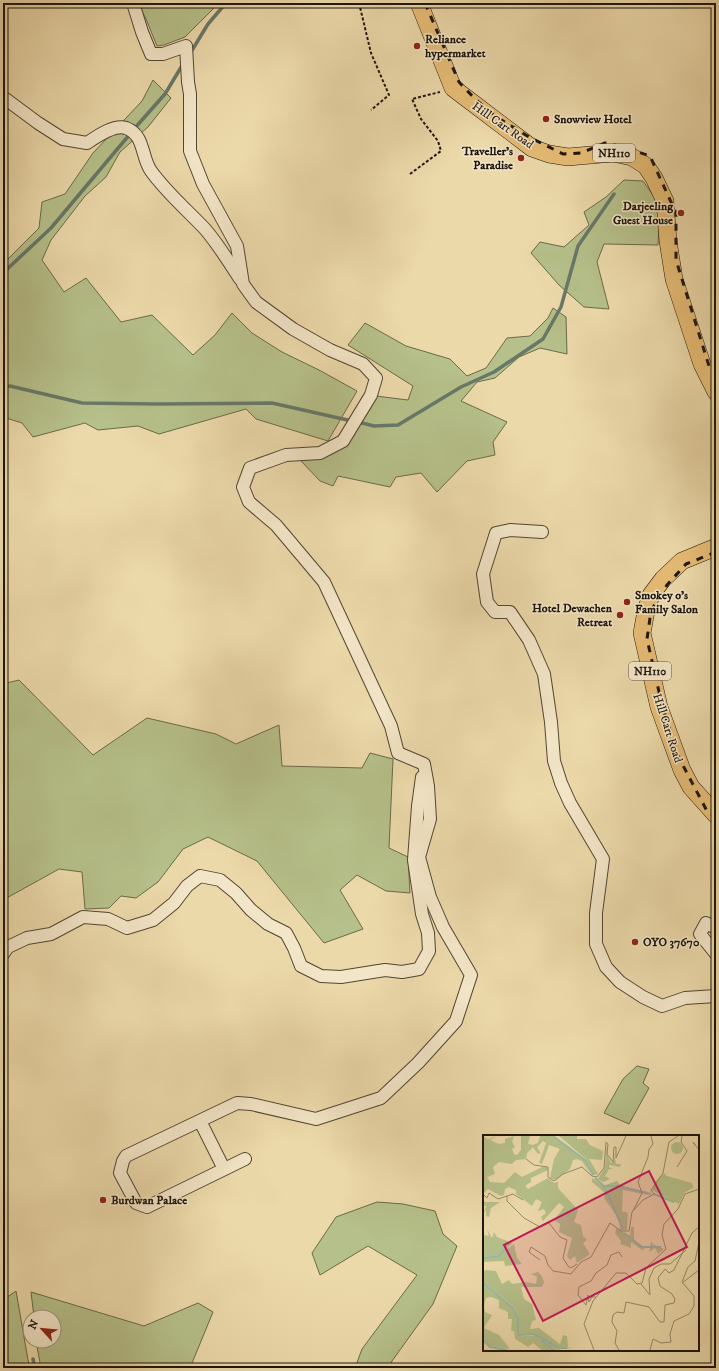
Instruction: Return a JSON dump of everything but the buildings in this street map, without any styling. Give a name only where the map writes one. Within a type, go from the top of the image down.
[{"type":"highway","points":[[419,3],[453,88]]},
{"type":"highway","name":"Hill Cart Road","points":[[453,88],[532,148],[549,154],[568,157],[613,153],[632,157],[646,166],[654,178],[665,201],[668,241],[674,279],[702,364],[716,392]]},
{"type":"highway","name":"Hill Cart Road","points":[[716,547],[682,561],[663,579],[652,595],[646,611],[642,633],[659,707],[682,770],[691,787],[716,815]]},
{"type":"street","points":[[133,3],[151,54],[163,54],[186,46],[190,94],[190,151],[203,184],[237,246],[243,284]]},
{"type":"street","points":[[3,97],[38,124],[63,139],[87,143],[107,130],[124,128],[136,134],[148,166],[160,184],[206,230],[256,302],[293,329],[330,350],[364,364],[376,378],[371,395],[343,441],[320,453],[286,455],[250,468],[243,487],[249,502],[276,525],[324,582],[392,726],[398,753],[424,764]]},
{"type":"street","points":[[542,532],[510,530],[496,533],[483,574],[487,602],[495,612],[510,612],[529,640],[544,674],[551,722],[554,761],[561,783],[570,804],[603,859],[596,913],[596,944],[606,967],[620,982],[643,997],[662,1006],[686,998],[716,996]]},
{"type":"street","points":[[3,954],[8,947],[27,938],[51,934],[83,917],[108,919],[126,928],[153,920],[174,903],[187,886],[200,876],[220,880],[236,893],[251,910],[268,924],[286,934],[294,948],[301,966],[321,976],[341,977],[385,970],[402,972],[419,969],[429,952],[428,933],[422,914],[414,860],[418,806],[424,764]]},
{"type":"street","points":[[245,1159],[147,1207],[136,1203],[120,1173],[126,1156],[237,1103],[251,1104],[316,1119],[381,1098],[418,1063],[456,1021],[471,975],[442,927],[430,897],[419,857],[430,819],[428,786],[424,764]]},
{"type":"street","points":[[716,928],[706,922],[700,934],[716,954]]},
{"type":"street","points":[[200,1121],[224,1169]]},
{"type":"path","points":[[359,3],[371,53],[389,95],[371,110]]},
{"type":"path","points":[[410,174],[441,151],[438,141],[422,119],[412,99],[453,88]]},
{"type":"green space","points":[[138,3],[219,3],[185,37],[157,46]]},
{"type":"green space","points":[[153,80],[171,98],[148,127],[120,152],[106,177],[85,196],[51,240],[42,260],[64,292],[86,278],[121,322],[152,315],[193,355],[215,335],[232,313],[252,333],[282,352],[357,391],[328,441],[256,419],[246,409],[159,434],[138,426],[98,430],[85,423],[33,437],[22,423],[3,417],[3,262],[5,262],[39,228],[42,202],[65,194],[93,153],[142,101]]},
{"type":"green space","points":[[624,180],[643,181],[660,205],[658,245],[604,244],[597,262],[609,309],[584,307],[559,285],[531,253],[540,242],[564,247],[589,225],[584,212],[606,197]]},
{"type":"green space","points":[[553,308],[566,317],[567,354],[540,348],[519,357],[495,378],[477,382],[461,401],[507,422],[493,442],[495,455],[467,461],[437,492],[421,473],[396,477],[390,487],[338,476],[333,486],[320,481],[301,461],[321,457],[376,396],[408,400],[413,386],[348,345],[365,323],[406,346],[450,359],[467,376],[486,368],[507,338],[530,336],[548,318]]},
{"type":"green space","points":[[19,680],[93,755],[147,718],[216,734],[236,744],[279,725],[282,766],[362,768],[370,753],[393,759],[389,848],[408,857],[410,893],[386,891],[357,875],[340,890],[363,929],[324,943],[257,861],[208,837],[183,849],[158,882],[136,898],[121,896],[109,908],[85,909],[82,872],[59,869],[3,900],[3,684]]},
{"type":"green space","points":[[637,1066],[649,1069],[643,1083],[649,1088],[629,1124],[604,1113],[623,1079]]},
{"type":"green space","points":[[377,1202],[403,1204],[435,1211],[443,1234],[457,1246],[433,1304],[392,1361],[389,1368],[355,1368],[362,1349],[417,1275],[368,1246],[320,1275],[312,1253],[336,1217]]},
{"type":"green space","points":[[16,1291],[22,1326],[22,1349],[26,1349],[30,1368],[3,1368],[3,1300]]},
{"type":"green space","points":[[31,1292],[144,1326],[198,1303],[213,1312],[190,1368],[41,1368],[37,1349],[62,1349],[62,1309],[33,1309]]},
{"type":"waterway","points":[[191,52],[208,24],[226,3]]},
{"type":"waterway","points":[[134,129],[165,94],[183,64]]},
{"type":"waterway","points":[[3,273],[51,228],[130,134]]},
{"type":"waterway","points":[[358,422],[374,426],[398,425],[461,387],[494,372],[543,339],[561,307],[578,246],[614,194]]},
{"type":"waterway","points":[[3,388],[10,386],[82,403],[272,403],[352,421]]},
{"type":"waterway","points":[[33,1359],[35,1368]]},
{"type":"railway","points":[[425,3],[459,82],[475,99],[495,116],[529,137],[563,154],[581,153],[605,143],[624,147],[650,156],[676,213],[676,260],[709,366],[716,378]]},
{"type":"railway","points":[[716,552],[686,564],[667,585],[651,611],[647,639],[662,705],[678,756],[707,811],[716,818]]},
{"type":"place","name":"Reliance hypermarket","points":[[417,46]]},
{"type":"place","name":"Snowview Hotel","points":[[546,119]]},
{"type":"place","name":"Traveller's Paradise","points":[[521,158]]},
{"type":"place","name":"Darjeeling Guest House","points":[[681,213]]},
{"type":"place","name":"Smokey o's Family Salon","points":[[627,602]]},
{"type":"place","name":"Hotel Dewachen Retreat","points":[[620,615]]},
{"type":"place","name":"OYO 37670","points":[[635,942]]},
{"type":"place","name":"Burdwan Palace","points":[[103,1200]]}]
